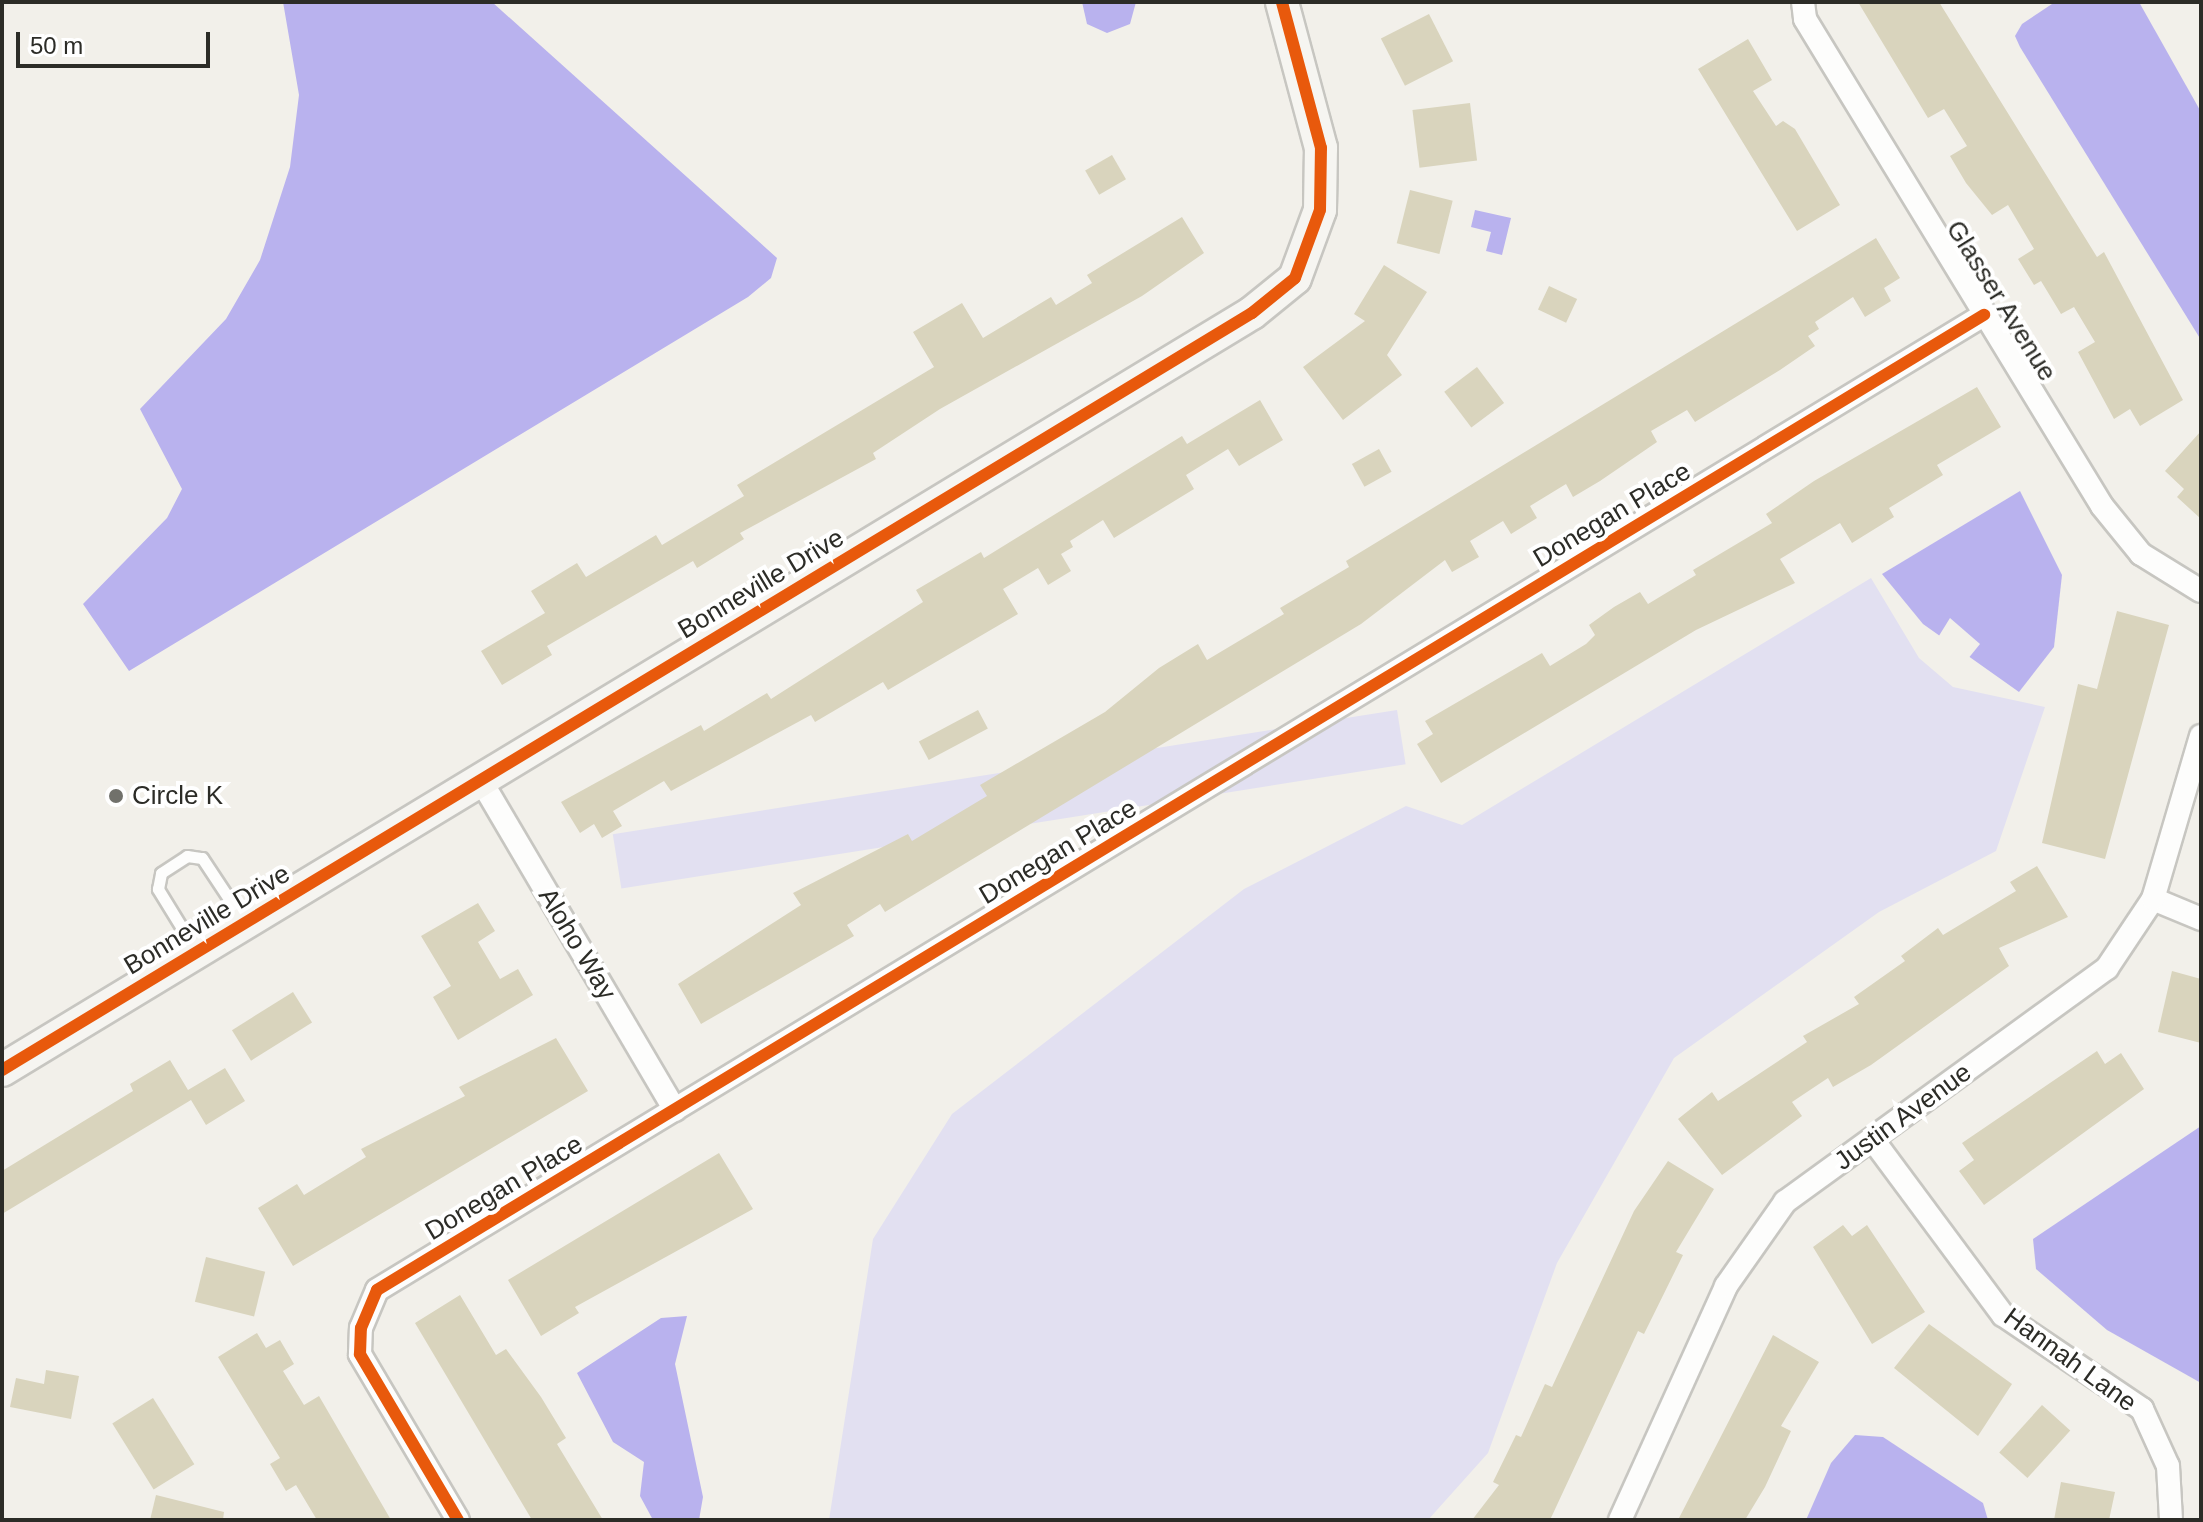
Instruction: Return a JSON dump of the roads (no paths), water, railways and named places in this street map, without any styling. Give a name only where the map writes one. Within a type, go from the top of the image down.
[{"type":"street","name":"Bonneville Drive","points":[[2,1070],[1252,313],[1295,278],[1320,210],[1321,148],[1282,2]]},
{"type":"street","name":"Glasser Avenue","points":[[1803,2],[1805,19],[2102,506],[2141,554],[2201,591]]},
{"type":"street","name":"Donegan Place","points":[[458,1520],[360,1354],[361,1328],[377,1290],[1984,315]]},
{"type":"street","name":"Justin Avenue","points":[[1620,1520],[1726,1286],[1785,1202],[2107,968],[2153,899],[2201,736]]},
{"type":"street","name":"Aloho Way","points":[[480,779],[675,1110]]},
{"type":"street","points":[[2153,899],[2201,919]]},
{"type":"street","name":"Hannah Lane","points":[[1873,1140],[2003,1315],[2142,1409],[2168,1466],[2171,1520]]},
{"type":"lane","points":[[196,952],[157,880],[187,856],[208,863],[244,922]]},
{"type":"place","name":"Circle K","points":[[116,796]]}]
